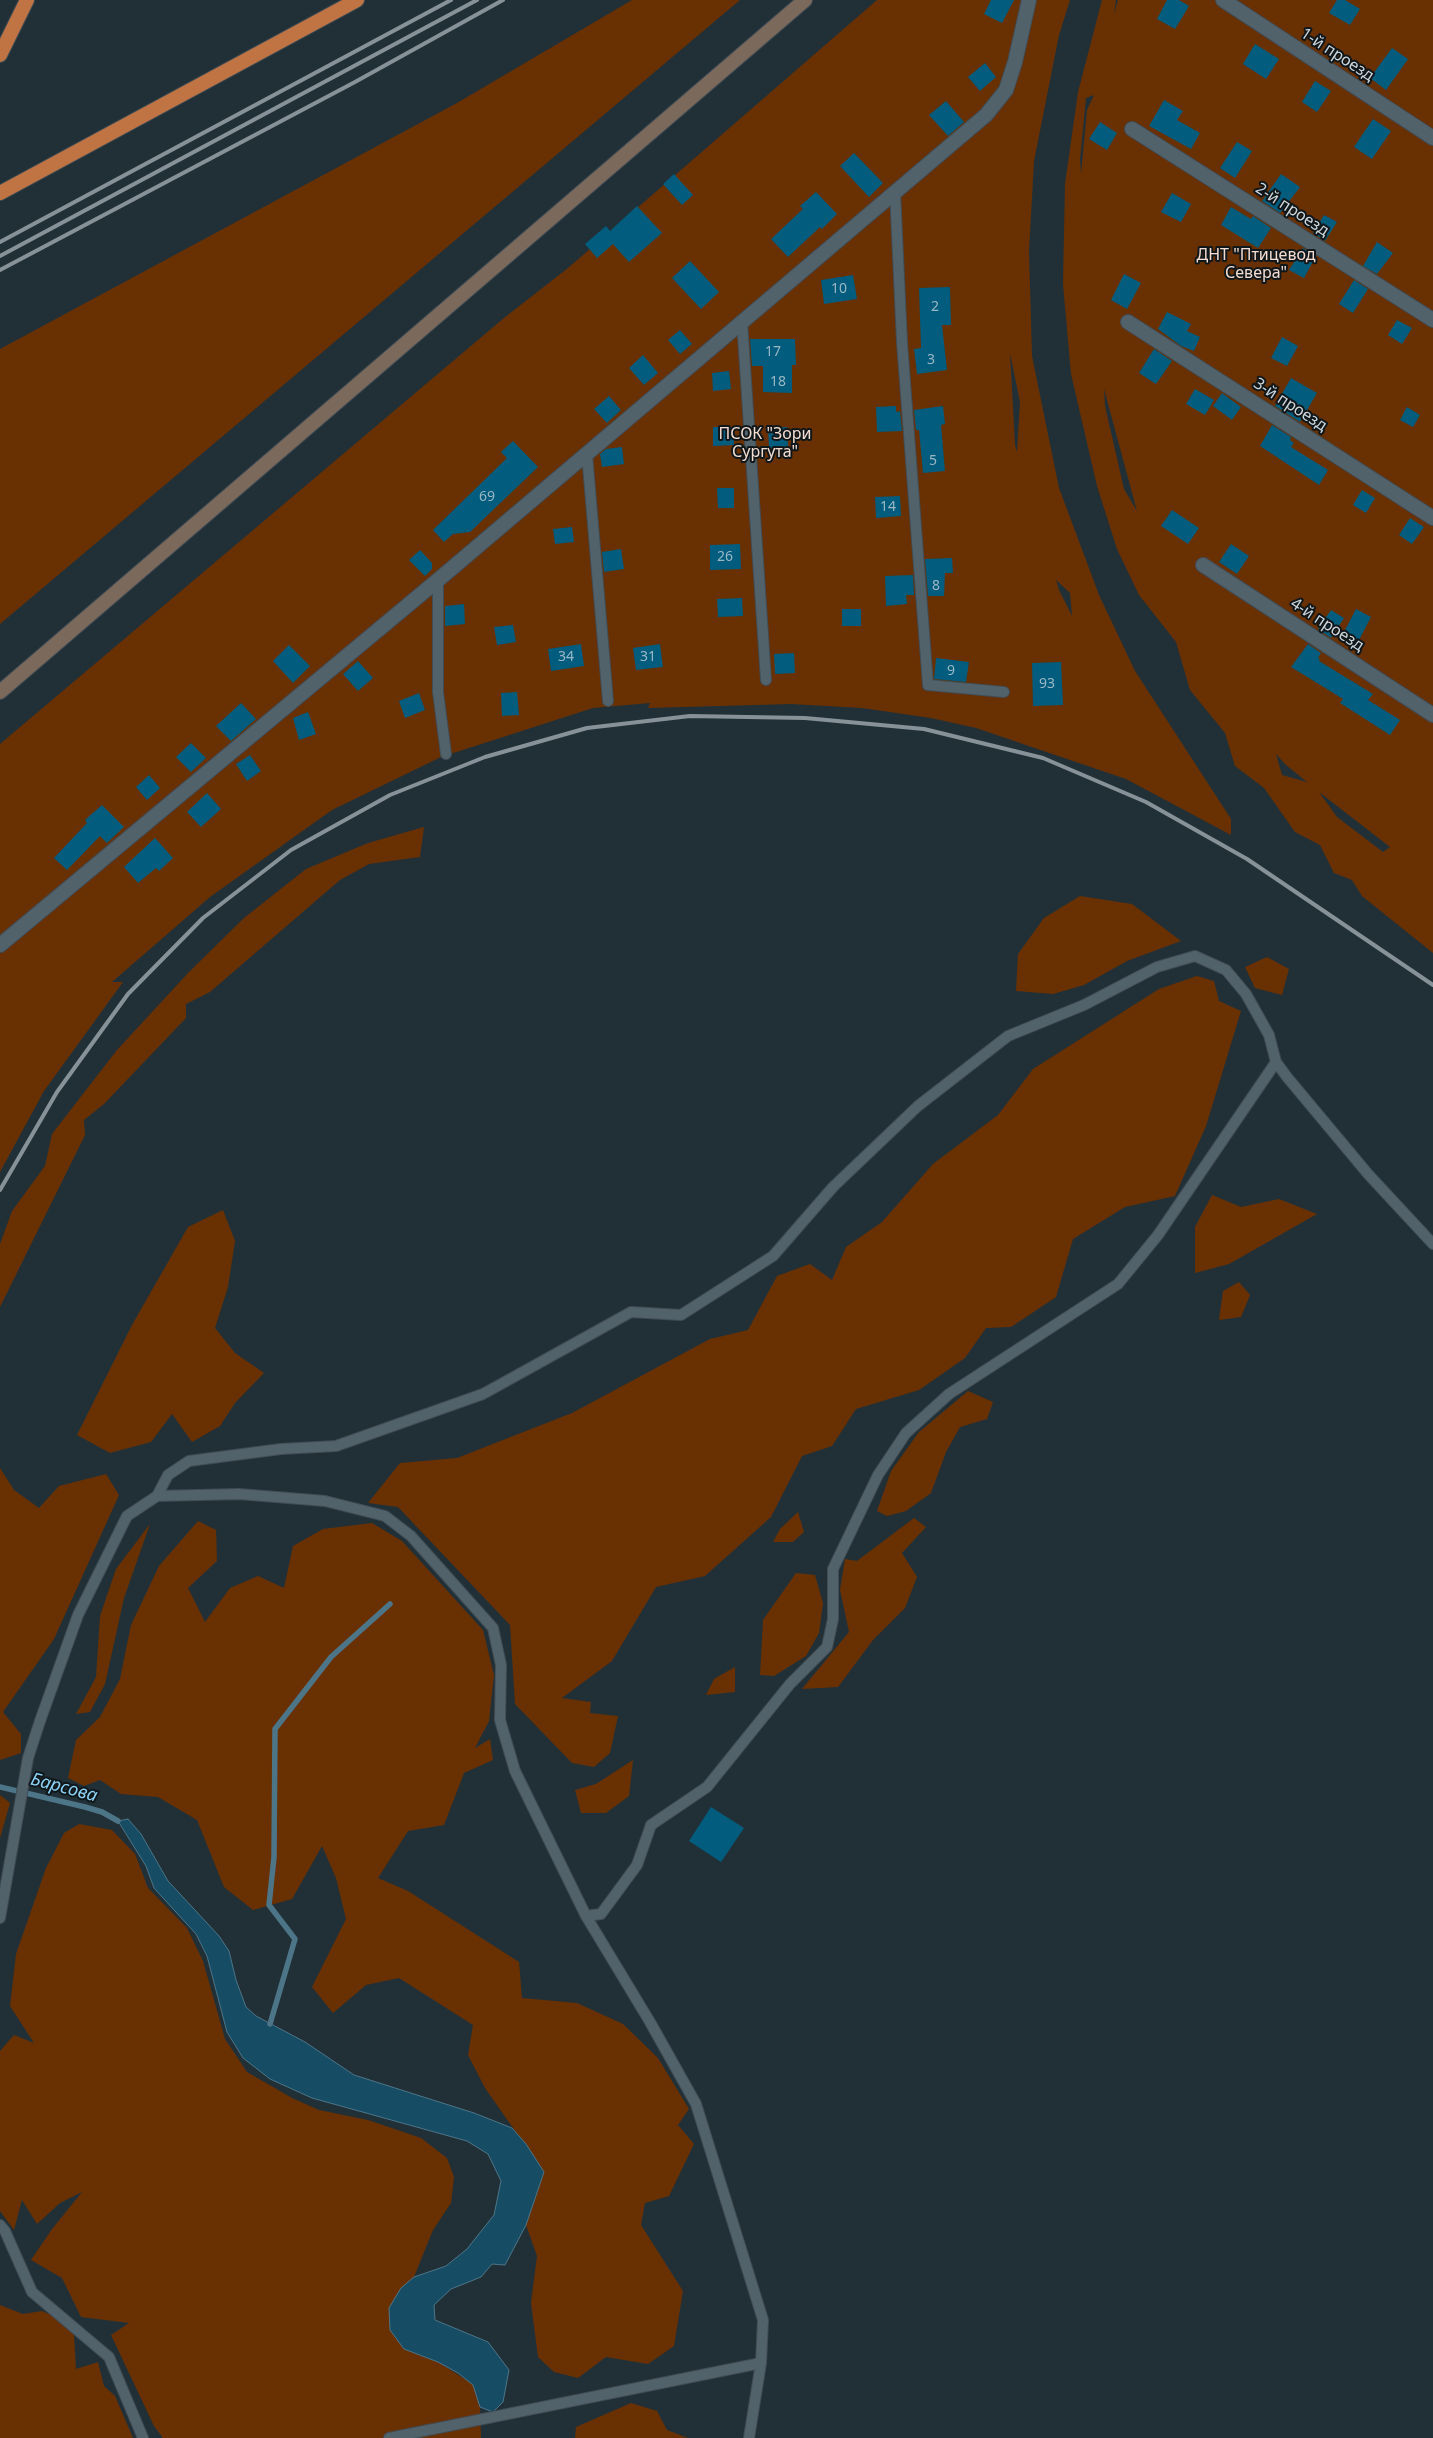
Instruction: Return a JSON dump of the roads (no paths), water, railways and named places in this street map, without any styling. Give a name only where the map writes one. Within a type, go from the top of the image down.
[{"type":"highway","points":[[0,55],[28,0]]},
{"type":"highway","points":[[0,193],[358,0]]},
{"type":"main road","points":[[0,692],[806,0]]},
{"type":"street","points":[[0,945],[438,580],[986,115],[1006,90],[1015,62],[1029,0]]},
{"type":"street","name":"1-й проезд","points":[[1223,0],[1433,138]]},
{"type":"street","name":"2-й проезд","points":[[1132,128],[1433,320]]},
{"type":"street","name":"3-й проезд","points":[[1128,322],[1433,518]]},
{"type":"street","name":"4-й проезд","points":[[1203,565],[1433,715]]},
{"type":"lane","points":[[895,191],[902,342],[928,685],[1004,692]]},
{"type":"lane","points":[[742,321],[766,680]]},
{"type":"lane","points":[[587,454],[608,701]]},
{"type":"lane","points":[[438,580],[438,692],[446,754]]},
{"type":"lane","points":[[0,1918],[28,1758],[78,1615],[127,1516],[157,1496],[168,1475],[189,1461],[281,1449],[336,1446],[483,1394],[631,1312],[681,1315],[773,1256],[833,1187],[918,1106],[1008,1036],[1084,1005],[1157,967],[1194,956],[1226,970],[1246,994],[1269,1034],[1276,1062],[1368,1174],[1433,1244]]},
{"type":"lane","points":[[586,1916],[602,1914],[637,1865],[651,1825],[707,1787],[790,1684],[827,1647],[833,1618],[833,1569],[878,1474],[906,1433],[949,1394],[1118,1284],[1158,1235],[1276,1062]]},
{"type":"lane","points":[[157,1496],[239,1494],[325,1502],[385,1516],[411,1536],[492,1628],[501,1665],[500,1720],[515,1771],[586,1916],[650,2022],[696,2104],[763,2320],[761,2363],[749,2438]]},
{"type":"lane","points":[[0,2225],[5,2231],[32,2292],[109,2357],[143,2438]]},
{"type":"lane","points":[[389,2438],[761,2363]]},
{"type":"water","points":[[128,1819],[141,1834],[168,1881],[219,1936],[229,1951],[236,1980],[246,2007],[256,2016],[305,2042],[354,2075],[474,2113],[512,2128],[526,2144],[544,2172],[526,2225],[505,2265],[492,2264],[481,2277],[451,2289],[434,2305],[435,2320],[488,2342],[509,2370],[503,2402],[493,2412],[480,2407],[473,2385],[458,2373],[438,2362],[404,2349],[390,2330],[389,2308],[401,2288],[414,2277],[446,2266],[467,2249],[494,2215],[501,2181],[488,2154],[467,2141],[312,2098],[270,2079],[243,2058],[227,2032],[207,1956],[196,1934],[154,1888],[146,1866],[118,1821]]},
{"type":"waterway","points":[[270,2024],[295,1939],[269,1905],[274,1857],[275,1729],[331,1657],[390,1604]]},
{"type":"waterway","name":"Барсова","points":[[0,1787],[85,1807],[102,1812],[118,1821]]},
{"type":"railway","points":[[0,242],[451,0]]},
{"type":"railway","points":[[0,256],[477,0]]},
{"type":"railway","points":[[0,270],[355,82],[503,0]]},
{"type":"railway","points":[[0,1190],[57,1092],[128,994],[203,918],[291,850],[390,795],[485,757],[587,728],[690,716],[805,718],[924,729],[1043,758],[1146,802],[1247,859],[1433,985]]},
{"type":"park label","name":"ДНТ \"Птицевод Севера\"","points":[[1256,264]]},
{"type":"park label","name":"ПСОК \"Зори Сургута\"","points":[[765,443]]}]
